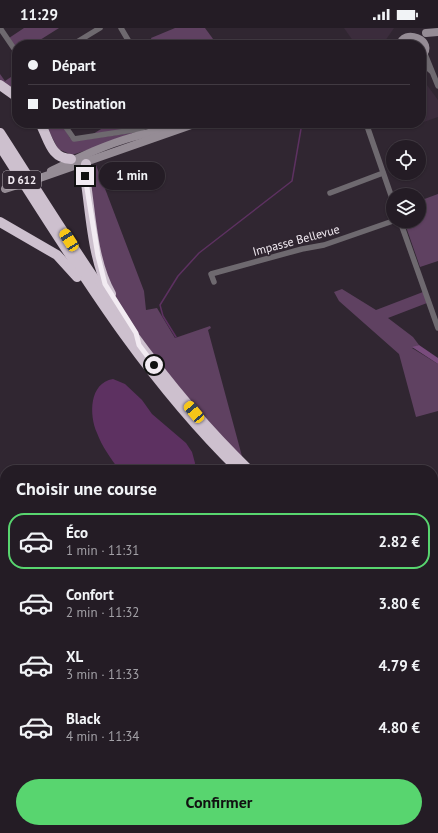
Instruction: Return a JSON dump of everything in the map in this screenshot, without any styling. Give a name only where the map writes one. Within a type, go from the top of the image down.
[{"type":"highway","points":[[0,86],[12,94]]},
{"type":"highway","points":[[42,128],[52,150],[58,156],[72,160]]},
{"type":"highway","name":"D 612","points":[[0,133],[135,345],[202,422],[244,465]]},
{"type":"highway","name":"D 612","points":[[0,146],[135,345],[189,418],[234,465]]},
{"type":"highway","points":[[0,222],[49,250],[63,260],[80,280],[121,339],[135,345],[136,333],[111,295],[102,272],[85,176],[86,164]]},
{"type":"main road","points":[[402,40],[406,30],[417,29],[426,33],[438,32]]},
{"type":"main road","points":[[426,33],[430,44]]},
{"type":"main road","points":[[426,50],[430,44],[438,39]]},
{"type":"main road","points":[[37,178],[72,160],[132,137],[161,128]]},
{"type":"main road","points":[[2,188],[86,164],[183,128]]},
{"type":"street","points":[[0,28],[12,46]]},
{"type":"street","points":[[80,40],[100,28]]},
{"type":"street","points":[[121,28],[128,40]]},
{"type":"street","points":[[426,61],[438,86]]},
{"type":"street","points":[[426,67],[431,72]]},
{"type":"street","points":[[66,128],[74,139],[142,128]]},
{"type":"street","points":[[368,128],[388,188]]},
{"type":"street","points":[[330,193],[383,173]]},
{"type":"street","name":"Impasse Bellevue","points":[[214,282],[211,274],[302,249],[324,245],[386,223]]},
{"type":"street","points":[[402,228],[438,328]]},
{"type":"shaded area","points":[[24,28],[59,28],[40,40],[12,40],[12,42],[9,38]]},
{"type":"shaded area","points":[[175,28],[205,28],[214,40],[152,40],[151,38]]},
{"type":"shaded area","points":[[344,28],[394,28],[386,40],[352,40]]},
{"type":"shaded area","points":[[0,74],[5,81],[12,76],[12,89],[0,81]]},
{"type":"shaded area","points":[[426,84],[438,100],[438,117],[426,121]]},
{"type":"shaded area","points":[[48,128],[64,128],[70,138],[75,141],[144,131],[72,155],[58,149]]},
{"type":"shaded area","points":[[103,128],[132,128],[88,137]]},
{"type":"shaded area","points":[[96,165],[144,291],[146,310],[157,308],[175,338],[210,326],[211,328],[208,330],[243,460],[175,383],[138,333],[113,294],[103,269],[87,169]]},
{"type":"shaded area","points":[[438,194],[438,261],[420,267],[406,228],[426,228],[426,198]]},
{"type":"shaded area","points":[[342,289],[376,310],[423,292],[427,303],[388,318],[413,337],[419,345],[412,348],[438,364],[438,411],[416,417],[399,354],[339,301],[334,292]]},
{"type":"shaded area","points":[[419,345],[438,358],[438,364],[412,347]]},
{"type":"shaded area","points":[[113,379],[125,384],[142,400],[152,414],[186,443],[192,452],[195,465],[116,465],[101,443],[94,426],[92,409],[95,393],[105,382]]},
{"type":"waterway","points":[[176,337],[163,316],[160,305],[178,276],[199,253],[292,181],[301,128]]},
{"type":"route","points":[[85,176],[98,256],[105,284],[120,311],[136,333],[139,345],[154,365]]}]
